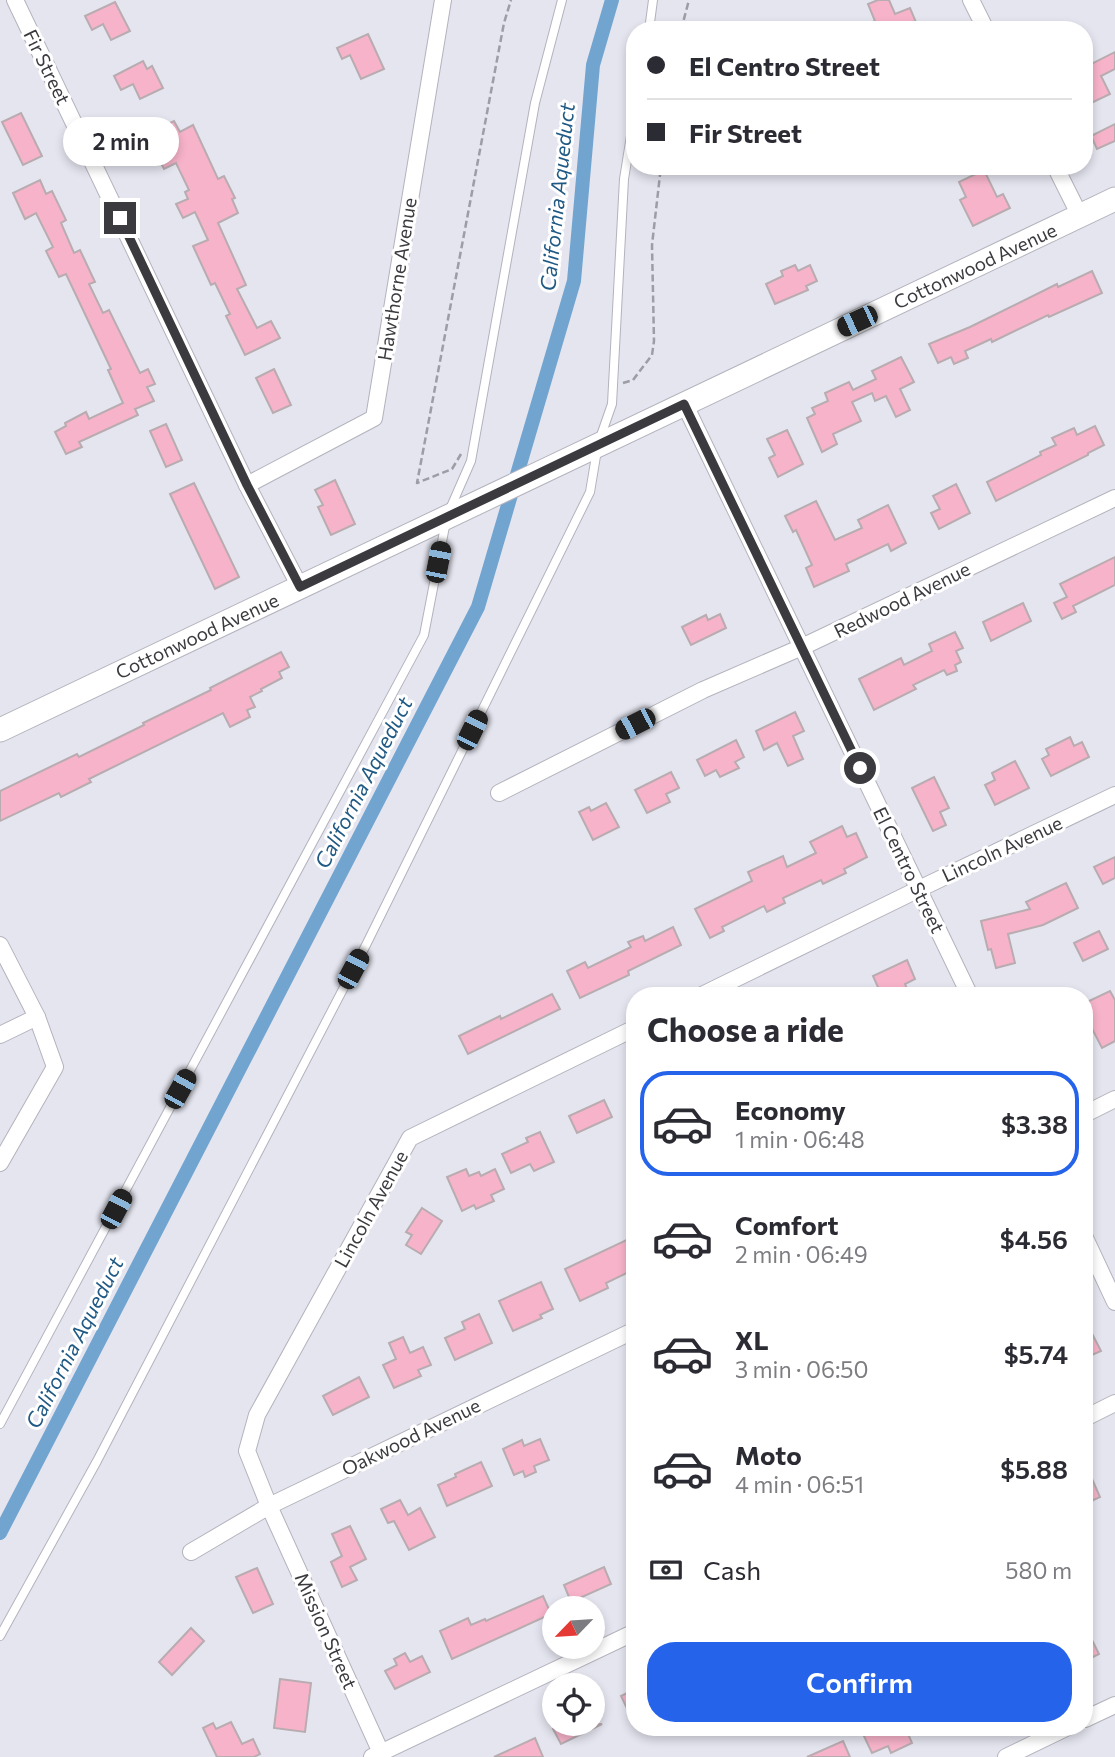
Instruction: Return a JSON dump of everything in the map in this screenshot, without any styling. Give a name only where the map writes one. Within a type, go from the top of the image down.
[{"type":"street","name":"Fir Street","points":[[15,0],[247,485],[300,587]]},
{"type":"street","name":"Hawthorne Avenue","points":[[247,485],[374,418],[443,0]]},
{"type":"street","points":[[971,0],[982,21]]},
{"type":"street","points":[[1060,175],[1080,216]]},
{"type":"street","name":"Cottonwood Avenue","points":[[0,730],[1115,199]]},
{"type":"street","name":"El Centro Street","points":[[684,404],[966,987]]},
{"type":"street","name":"Redwood Avenue","points":[[499,793],[703,690],[802,647],[1115,498]]},
{"type":"street","name":"Lincoln Avenue","points":[[718,987],[1115,795]]},
{"type":"street","points":[[0,945],[37,1017],[55,1067],[0,1163]]},
{"type":"street","points":[[0,1035],[37,1017]]},
{"type":"street","name":"Lincoln Avenue","points":[[269,1506],[247,1451],[257,1415],[410,1138],[626,1032]]},
{"type":"street","points":[[1093,1110],[1115,1100]]},
{"type":"street","points":[[1093,1255],[1115,1302]]},
{"type":"street","name":"Oakwood Avenue","points":[[191,1552],[269,1506],[626,1334]]},
{"type":"street","points":[[1093,1414],[1115,1403]]},
{"type":"street","name":"Mission Street","points":[[269,1506],[379,1756]]},
{"type":"street","points":[[379,1756],[626,1636]]},
{"type":"street","points":[[1093,1715],[1115,1705]]},
{"type":"street","points":[[1006,1757],[1049,1736]]},
{"type":"lane","points":[[0,1424],[425,635],[447,517],[471,461],[535,103],[562,0]]},
{"type":"lane","points":[[650,21],[653,0]]},
{"type":"lane","points":[[0,1636],[97,1461],[366,945],[590,492],[598,444],[612,404],[626,167]]},
{"type":"path","points":[[477,427],[452,468],[418,483],[504,23],[512,0]]},
{"type":"path","points":[[683,21],[689,0]]},
{"type":"path","points":[[613,386],[634,380],[652,355],[652,245],[660,175]]},
{"type":"building","points":[[889,0],[895,14],[910,8],[915,21],[875,21],[868,4]]},
{"type":"building","points":[[115,2],[130,31],[111,40],[103,24],[92,30],[85,16]]},
{"type":"building","points":[[368,34],[384,69],[361,79],[350,55],[342,59],[337,48]]},
{"type":"building","points":[[1115,52],[1115,69],[1101,76],[1110,94],[1093,102],[1093,63]]},
{"type":"building","points":[[143,61],[147,69],[152,66],[163,88],[140,99],[133,84],[121,90],[114,76]]},
{"type":"building","points":[[21,113],[42,156],[23,165],[2,122]]},
{"type":"building","points":[[174,121],[180,132],[193,125],[218,179],[224,176],[235,198],[232,199],[238,213],[218,223],[246,285],[237,289],[257,328],[271,321],[280,338],[245,355],[226,316],[230,314],[215,283],[211,285],[193,246],[208,240],[195,212],[183,218],[176,204],[188,199],[185,192],[189,190],[176,163],[164,169],[158,157],[153,159],[146,145],[151,142],[147,134]]},
{"type":"building","points":[[1115,124],[1115,141],[1097,149],[1093,135]]},
{"type":"building","points":[[974,175],[986,175],[997,197],[1003,194],[1010,208],[973,226],[960,200],[966,197],[959,182]]},
{"type":"building","points":[[40,180],[46,194],[52,191],[66,220],[61,223],[74,253],[80,250],[95,282],[89,284],[103,313],[109,310],[140,373],[148,369],[155,384],[147,387],[154,401],[135,409],[138,415],[79,442],[82,447],[66,454],[55,432],[66,426],[65,423],[86,412],[89,419],[123,403],[108,370],[111,369],[66,274],[59,277],[46,251],[53,247],[36,213],[25,219],[13,193]]},
{"type":"building","points":[[795,265],[798,271],[810,265],[817,281],[806,286],[808,290],[775,304],[766,284],[783,276],[781,271]]},
{"type":"building","points":[[1092,271],[1102,293],[992,342],[991,339],[965,351],[968,358],[954,364],[951,357],[938,363],[929,344],[1057,284],[1058,287]]},
{"type":"building","points":[[901,357],[914,382],[900,389],[910,410],[896,417],[886,396],[875,401],[872,393],[852,402],[861,421],[833,434],[837,444],[822,452],[807,418],[815,414],[812,408],[828,401],[825,393],[849,382],[853,390],[876,379],[872,371]]},
{"type":"building","points":[[274,369],[291,405],[273,413],[256,378]]},
{"type":"building","points":[[166,424],[182,460],[166,467],[150,431]]},
{"type":"building","points":[[1095,426],[1104,445],[996,501],[987,482],[1056,445],[1052,438],[1074,428],[1077,435]]},
{"type":"building","points":[[787,430],[803,464],[778,477],[769,458],[775,455],[767,439]]},
{"type":"building","points":[[335,480],[355,524],[331,535],[318,507],[323,505],[315,490]]},
{"type":"building","points":[[194,483],[239,577],[215,589],[170,494]]},
{"type":"building","points":[[956,484],[970,513],[939,529],[931,513],[940,509],[933,496]]},
{"type":"building","points":[[816,501],[835,540],[862,528],[858,520],[888,505],[906,543],[891,551],[888,544],[846,564],[849,571],[814,587],[806,568],[812,565],[796,530],[793,532],[785,516]]},
{"type":"building","points":[[1115,557],[1115,585],[1073,606],[1076,612],[1062,619],[1054,603],[1067,597],[1060,584]]},
{"type":"building","points":[[1023,603],[1031,621],[991,641],[983,622]]},
{"type":"building","points":[[720,614],[726,628],[691,645],[682,627],[706,615],[708,620]]},
{"type":"building","points":[[955,632],[963,648],[956,651],[961,662],[955,665],[957,671],[947,675],[944,670],[913,685],[916,689],[874,710],[859,679],[901,658],[904,665],[932,651],[929,644]]},
{"type":"building","points":[[281,652],[289,667],[279,672],[282,678],[250,697],[255,707],[247,710],[250,717],[230,727],[223,713],[89,779],[91,782],[61,797],[59,793],[0,821],[0,791],[144,725],[143,723]]},
{"type":"building","points":[[795,712],[804,731],[793,736],[803,759],[788,766],[777,743],[764,750],[756,731]]},
{"type":"building","points":[[1070,737],[1074,746],[1082,742],[1089,757],[1051,776],[1042,759],[1049,755],[1046,749]]},
{"type":"building","points":[[736,740],[744,757],[735,762],[739,768],[720,777],[716,770],[705,776],[697,760]]},
{"type":"building","points":[[1015,761],[1029,788],[995,805],[985,785],[995,780],[992,773]]},
{"type":"building","points":[[671,772],[679,788],[666,794],[670,802],[647,813],[635,790]]},
{"type":"building","points":[[934,777],[949,808],[940,812],[946,825],[933,831],[912,788]]},
{"type":"building","points":[[606,803],[619,827],[593,840],[579,812],[589,807],[591,811]]},
{"type":"building","points":[[842,826],[847,837],[856,833],[867,857],[844,869],[846,873],[823,884],[821,880],[783,898],[785,903],[767,912],[764,906],[722,927],[724,931],[710,938],[695,909],[752,881],[748,872],[783,856],[787,867],[816,853],[810,842]]},
{"type":"building","points":[[1115,857],[1115,878],[1103,884],[1094,867]]},
{"type":"building","points":[[1066,883],[1078,908],[1043,925],[1008,934],[1015,963],[996,968],[991,949],[988,950],[981,921],[1030,909],[1026,902]]},
{"type":"building","points":[[673,927],[681,945],[628,971],[629,975],[580,998],[567,971],[585,962],[588,968],[631,947],[628,942],[643,936],[645,941]]},
{"type":"building","points":[[1099,931],[1108,949],[1083,961],[1074,943]]},
{"type":"building","points":[[907,960],[915,979],[905,984],[906,987],[878,987],[873,976]]},
{"type":"building","points":[[1110,991],[1115,1000],[1115,1041],[1102,1048],[1093,1031],[1093,999]]},
{"type":"building","points":[[552,994],[560,1009],[468,1054],[459,1036]]},
{"type":"building","points":[[604,1100],[612,1117],[577,1133],[569,1116]]},
{"type":"building","points":[[540,1132],[554,1162],[534,1171],[530,1164],[511,1173],[502,1154],[528,1142],[526,1138]]},
{"type":"building","points":[[466,1169],[469,1176],[479,1172],[481,1176],[495,1169],[504,1189],[491,1195],[494,1201],[476,1209],[474,1205],[462,1211],[447,1177]]},
{"type":"building","points":[[422,1208],[442,1221],[421,1254],[406,1245],[412,1235],[406,1232]]},
{"type":"building","points":[[626,1240],[626,1273],[606,1283],[608,1288],[580,1301],[565,1269]]},
{"type":"building","points":[[541,1282],[553,1309],[540,1315],[542,1318],[513,1331],[499,1301]]},
{"type":"building","points":[[479,1314],[492,1343],[455,1360],[445,1338],[465,1329],[462,1322]]},
{"type":"building","points":[[1093,1336],[1101,1351],[1093,1354]]},
{"type":"building","points":[[403,1337],[410,1353],[423,1347],[431,1365],[418,1370],[421,1376],[394,1388],[383,1365],[396,1359],[389,1343]]},
{"type":"building","points":[[359,1377],[369,1397],[333,1415],[323,1396]]},
{"type":"building","points":[[540,1439],[549,1460],[534,1466],[536,1472],[525,1477],[523,1471],[514,1475],[503,1449],[522,1440],[524,1446]]},
{"type":"building","points":[[481,1462],[492,1486],[447,1506],[438,1485]]},
{"type":"building","points":[[1093,1481],[1100,1497],[1093,1500]]},
{"type":"building","points":[[400,1500],[408,1515],[420,1508],[435,1537],[409,1550],[394,1521],[388,1523],[381,1509]]},
{"type":"building","points":[[350,1526],[366,1559],[350,1567],[357,1580],[342,1587],[331,1562],[342,1556],[332,1534]]},
{"type":"building","points":[[604,1567],[611,1584],[584,1596],[569,1596],[564,1585]]},
{"type":"building","points":[[257,1568],[273,1604],[253,1613],[236,1577]]},
{"type":"building","points":[[542,1596],[542,1618],[452,1659],[440,1631],[468,1618],[471,1625],[485,1619],[486,1621]]},
{"type":"building","points":[[191,1628],[204,1641],[172,1675],[159,1662]]},
{"type":"building","points":[[1093,1642],[1099,1654],[1093,1657]]},
{"type":"building","points":[[405,1653],[410,1662],[422,1656],[430,1672],[395,1689],[385,1671],[397,1665],[394,1659]]},
{"type":"building","points":[[280,1679],[311,1683],[305,1732],[274,1728]]},
{"type":"building","points":[[626,1694],[626,1706],[621,1696]]},
{"type":"building","points":[[231,1722],[242,1744],[253,1739],[260,1754],[254,1757],[217,1757],[203,1728],[213,1723],[216,1729]]},
{"type":"building","points":[[557,1736],[577,1736],[561,1744]]},
{"type":"building","points":[[864,1736],[909,1736],[912,1743],[891,1753],[888,1746],[872,1753]]},
{"type":"building","points":[[535,1738],[543,1757],[494,1757]]},
{"type":"building","points":[[843,1741],[850,1757],[807,1757]]},
{"type":"waterway","name":"California Aqueduct","points":[[0,1533],[478,607],[574,281],[593,65],[612,0]]},
{"type":"route","points":[[120,218],[247,485],[300,587],[684,404],[860,768]]}]
